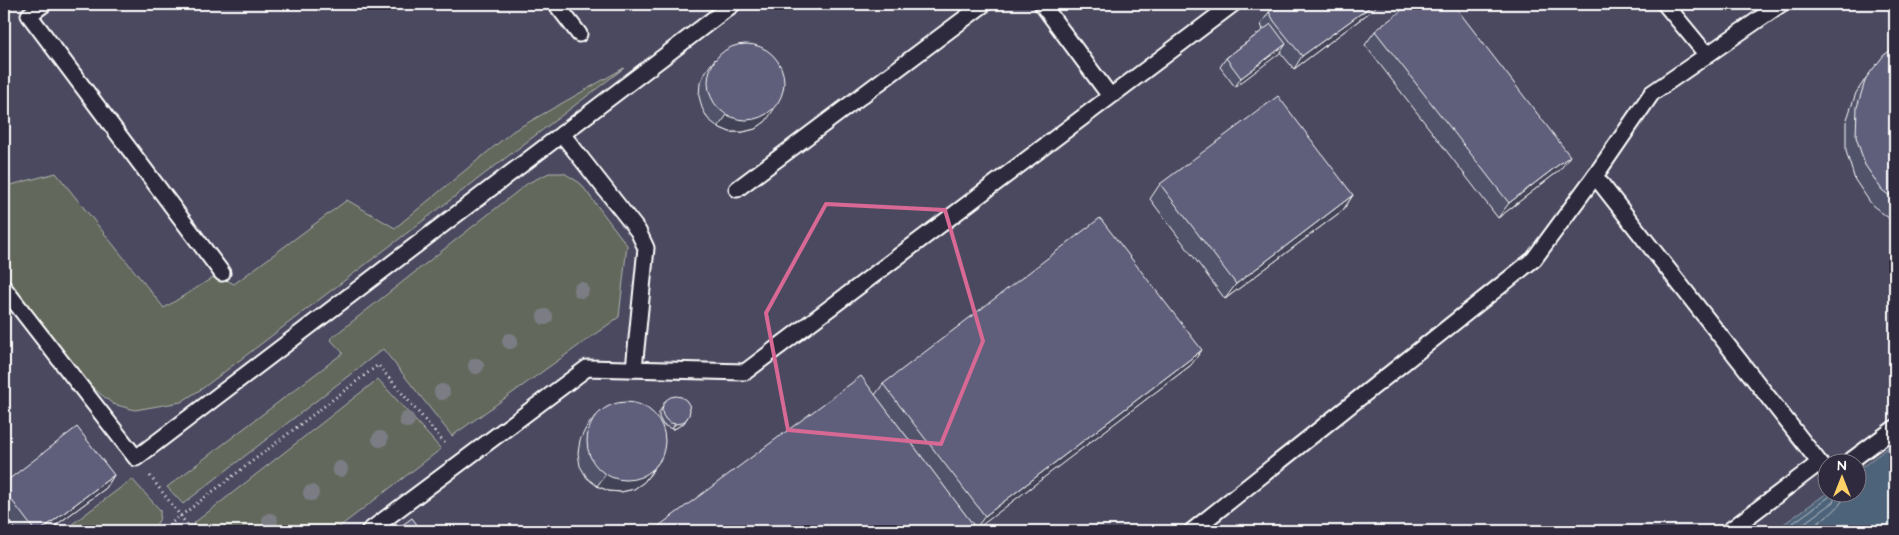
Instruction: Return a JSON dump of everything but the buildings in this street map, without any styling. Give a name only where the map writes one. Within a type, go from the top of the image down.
[{"type":"lane","points":[[44,4],[29,15],[222,274]]},
{"type":"lane","points":[[556,4],[579,34]]},
{"type":"lane","points":[[4,288],[136,458],[733,4]]},
{"type":"lane","points":[[737,189],[984,4]]},
{"type":"lane","points":[[1042,4],[1110,96]]},
{"type":"lane","points":[[369,531],[587,368],[745,372],[1233,4]]},
{"type":"lane","points":[[1665,4],[1707,55]]},
{"type":"lane","points":[[1192,531],[1534,259],[1595,176],[1652,93],[1781,4]]},
{"type":"lane","points":[[562,134],[638,231],[646,248],[634,369]]},
{"type":"lane","points":[[1595,176],[1816,458]]},
{"type":"lane","points":[[1863,452],[1895,428]]},
{"type":"lane","points":[[1729,531],[1816,472]]},
{"type":"path","points":[[161,531],[378,365],[461,462]]},
{"type":"path","points":[[136,458],[192,531]]},
{"type":"highlighted area","points":[[826,204],[945,210],[983,341],[941,444],[788,430],[766,313]]},
{"type":"shaded area","points":[[4,4],[1895,4],[1895,504],[1859,531],[4,531]]},
{"type":"green space","points":[[624,68],[203,388],[181,402],[135,410],[113,404],[87,383],[4,275],[4,185],[7,186],[56,173],[164,308],[217,275],[234,284],[347,200],[395,228],[513,131]]},
{"type":"green space","points":[[549,173],[564,173],[580,183],[627,245],[619,317],[452,436],[383,349],[183,504],[167,487],[343,353],[330,339],[528,183]]},
{"type":"green space","points":[[378,379],[441,449],[334,531],[200,531],[194,523]]},
{"type":"green space","points":[[132,479],[160,510],[159,520],[151,529],[148,531],[63,531]]},
{"type":"water","points":[[1895,442],[1895,531],[1774,531],[1816,501],[1866,502],[1866,464]]}]
